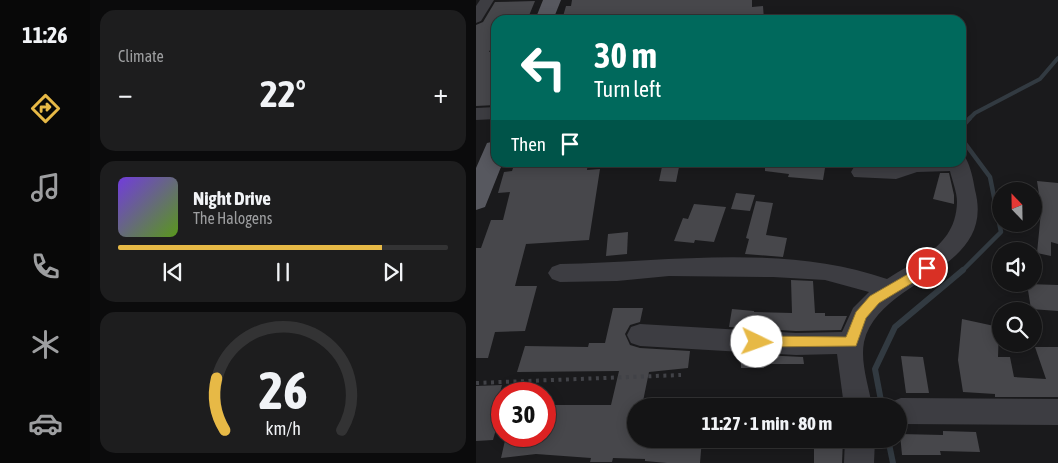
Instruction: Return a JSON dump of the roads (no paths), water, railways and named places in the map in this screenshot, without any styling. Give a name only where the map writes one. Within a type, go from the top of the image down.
[{"type":"main road","points":[[546,15],[552,0]]},
{"type":"main road","points":[[476,201],[491,161]]},
{"type":"street","points":[[476,114],[491,113]]},
{"type":"street","points":[[861,172],[896,172],[913,167]]},
{"type":"street","points":[[857,398],[851,343],[861,315],[875,299],[927,268],[958,242],[969,211],[967,184],[961,167]]},
{"type":"street","points":[[560,273],[617,272],[669,267],[773,268],[825,271],[854,277],[890,290]]},
{"type":"street","points":[[640,335],[796,344],[851,343]]},
{"type":"street","points":[[907,411],[1058,412]]},
{"type":"street","points":[[859,463],[860,448]]},
{"type":"waterway","points":[[970,118],[975,113],[1040,79],[1058,58]]},
{"type":"waterway","points":[[966,122],[970,118]]},
{"type":"waterway","points":[[963,270],[1001,232],[990,177],[966,145]]},
{"type":"waterway","points":[[880,398],[875,369],[895,327],[963,270]]},
{"type":"waterway","points":[[890,448],[893,463]]}]
